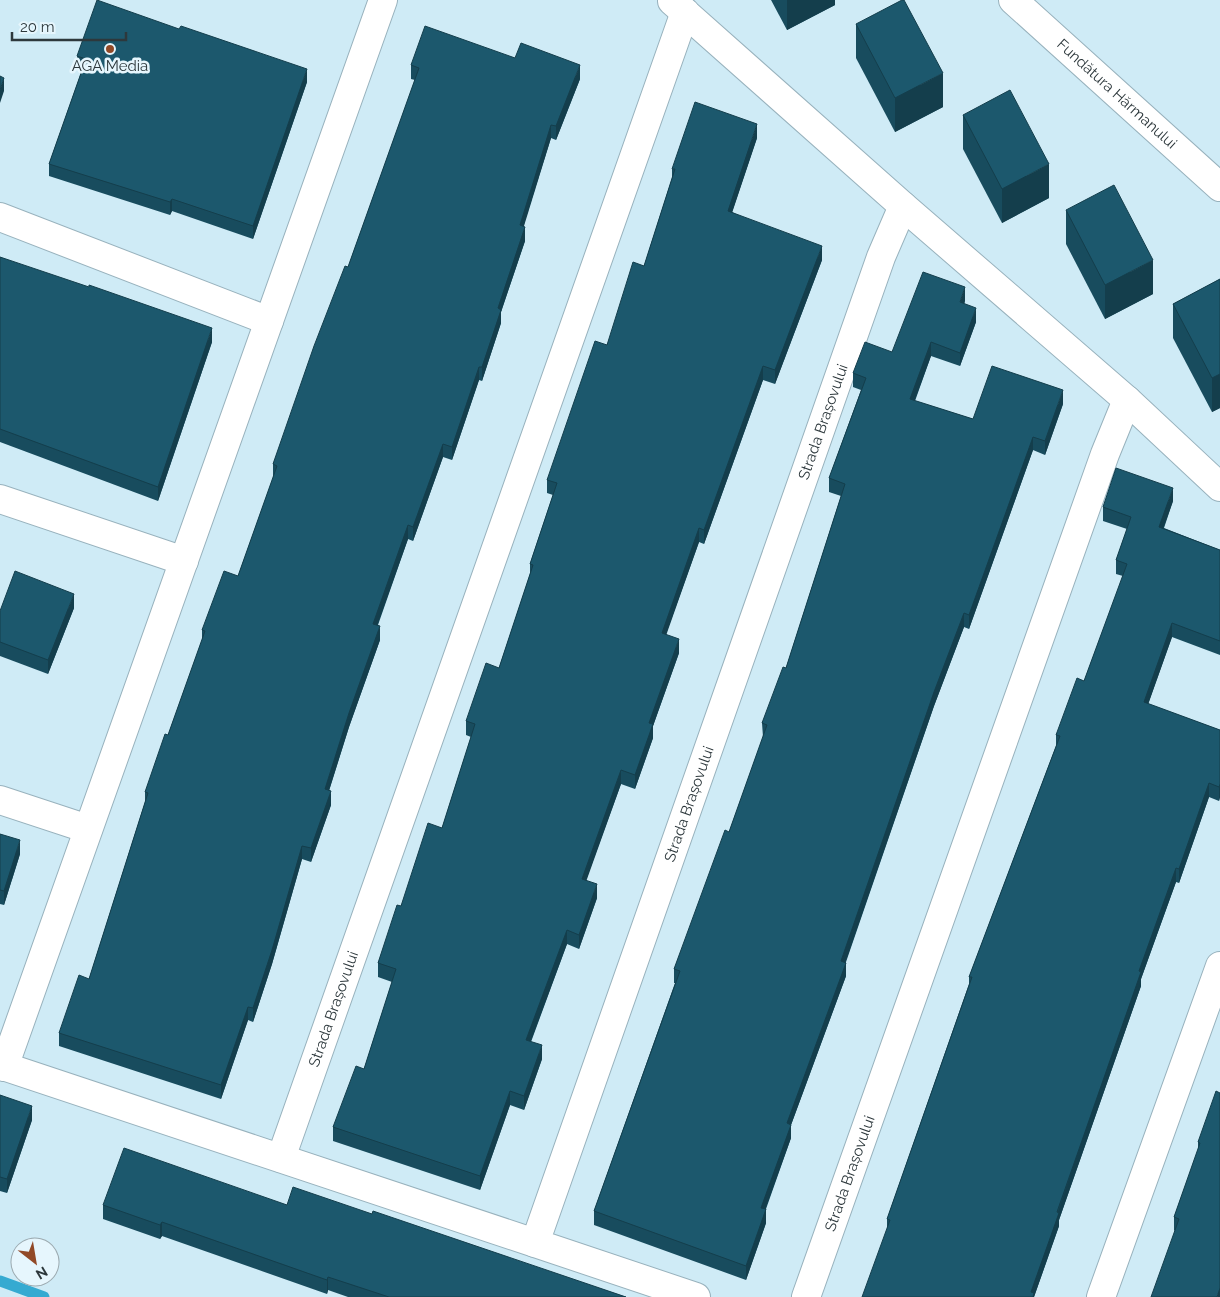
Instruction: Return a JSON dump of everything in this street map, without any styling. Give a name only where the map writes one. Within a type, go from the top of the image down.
[{"type":"street","points":[[383,0],[2,1066],[696,1297]]},
{"type":"street","name":"Fundătura Hărmanului","points":[[1013,0],[1220,188]]},
{"type":"street","name":"Strada Brașovului","points":[[281,1158],[678,6],[1127,400],[1220,486]]},
{"type":"street","name":"Strada Brașovului","points":[[535,1243],[878,266],[904,206]]},
{"type":"street","points":[[0,217],[269,321]]},
{"type":"street","name":"Strada Brașovului","points":[[806,1297],[1104,454],[1127,400]]},
{"type":"street","points":[[0,499],[184,561]]},
{"type":"street","points":[[0,800],[88,829]]},
{"type":"street","points":[[1101,1297],[1220,966]]},
{"type":"building","points":[[97,0],[179,29],[181,26],[307,69],[253,226],[172,199],[170,202],[49,164],[86,59],[77,56]]},
{"type":"building","points":[[904,0],[943,73],[895,98],[856,24]]},
{"type":"building","points":[[425,26],[515,58],[521,43],[580,65],[556,126],[551,125],[520,225],[525,227],[498,308],[501,310],[482,367],[479,367],[452,447],[443,444],[413,527],[408,525],[373,624],[380,626],[349,713],[325,789],[331,791],[311,848],[302,846],[253,1008],[248,1007],[221,1085],[59,1033],[79,975],[89,979],[148,793],[145,792],[165,734],[168,735],[205,631],[202,630],[224,571],[238,576],[277,466],[273,464],[314,346],[345,266],[348,267],[419,68],[411,65]]},
{"type":"building","points":[[0,76],[4,78],[0,90]]},
{"type":"building","points":[[1010,90],[1049,164],[1002,189],[963,115]]},
{"type":"building","points":[[695,102],[757,124],[728,211],[822,246],[775,370],[763,366],[704,530],[699,528],[662,633],[679,639],[649,723],[653,724],[635,775],[621,770],[582,879],[597,884],[579,935],[567,930],[526,1040],[542,1045],[524,1096],[510,1091],[480,1176],[333,1127],[356,1066],[364,1069],[396,969],[378,963],[397,905],[401,906],[428,823],[442,828],[475,724],[466,721],[486,663],[499,668],[533,565],[530,564],[557,483],[547,480],[595,341],[607,345],[633,262],[644,266],[675,169],[672,169]]},
{"type":"building","points":[[1114,185],[1153,260],[1105,285],[1066,210]]},
{"type":"building","points":[[0,257],[89,287],[89,285],[212,328],[158,487],[0,429]]},
{"type":"building","points":[[923,272],[965,287],[960,302],[976,308],[960,353],[931,342],[910,399],[973,419],[992,366],[1063,390],[1045,441],[1033,437],[969,615],[964,613],[934,692],[841,961],[846,963],[787,1123],[791,1125],[761,1208],[766,1209],[746,1266],[594,1211],[680,971],[674,969],[725,830],[729,832],[767,725],[762,723],[783,667],[786,668],[845,484],[829,478],[866,378],[853,373],[865,342],[892,352]]},
{"type":"building","points":[[1220,279],[1220,374],[1212,378],[1173,304]]},
{"type":"building","points":[[1116,468],[1173,488],[1159,527],[1220,550],[1220,641],[1172,623],[1144,702],[1220,730],[1220,784],[1219,787],[1209,783],[1179,869],[1176,868],[1057,1212],[1059,1213],[1031,1292],[1034,1293],[1033,1297],[862,1297],[890,1220],[887,1219],[972,977],[969,977],[1060,736],[1056,735],[1077,678],[1084,681],[1127,564],[1116,560],[1131,517],[1103,507]]},
{"type":"building","points":[[15,571],[74,594],[48,660],[0,642],[0,611]]},
{"type":"building","points":[[0,834],[20,840],[4,891],[0,890]]},
{"type":"building","points":[[1216,1091],[1220,1093],[1220,1288],[1217,1297],[1151,1297],[1179,1219],[1174,1217]]},
{"type":"building","points":[[0,1095],[32,1106],[7,1179],[0,1177]]},
{"type":"building","points":[[124,1148],[287,1205],[293,1187],[372,1214],[373,1211],[626,1297],[389,1297],[328,1277],[327,1280],[162,1222],[160,1225],[103,1205]]},
{"type":"waterway","points":[[0,1281],[44,1297]]},
{"type":"place","name":"AGA Media","points":[[110,49]]}]
